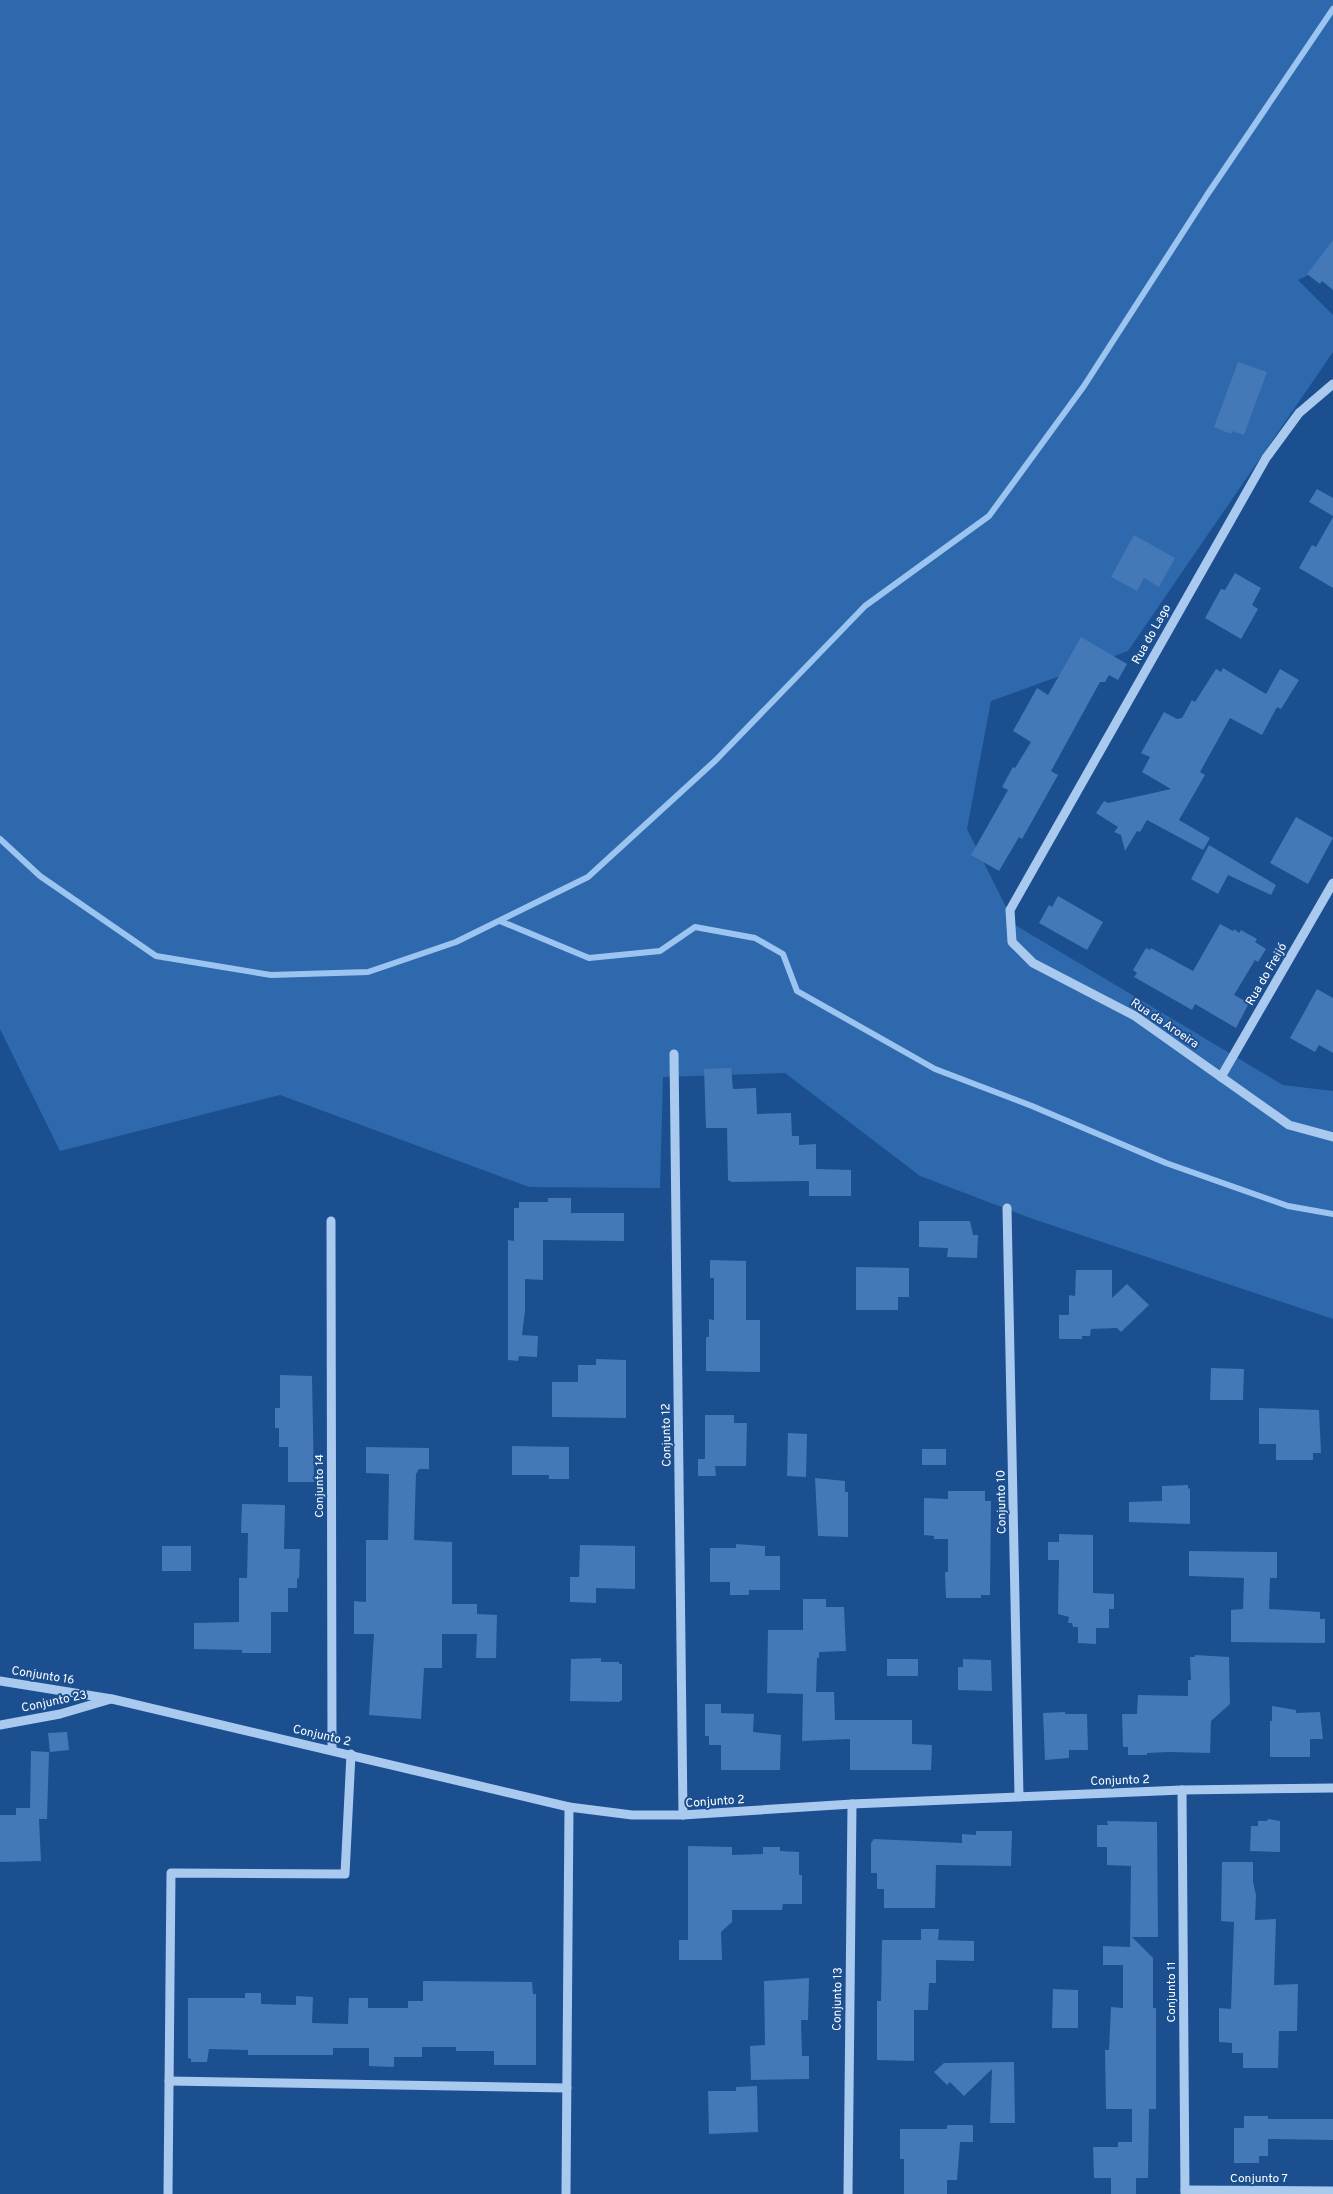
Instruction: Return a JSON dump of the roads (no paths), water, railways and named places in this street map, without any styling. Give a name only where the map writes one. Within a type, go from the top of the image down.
[{"type":"street","name":"Rua do Lago","points":[[1010,910],[1266,458],[1299,413],[1333,384]]},
{"type":"street","name":"Rua do Freijó","points":[[1222,1077],[1333,883]]},
{"type":"street","name":"Rua da Aroeira","points":[[1010,910],[1012,942],[1033,963],[1134,1016],[1289,1125],[1333,1137]]},
{"type":"street","name":"Conjunto 12","points":[[674,1054],[683,1815]]},
{"type":"street","name":"Conjunto 10","points":[[1008,1208],[1019,1797]]},
{"type":"street","name":"Conjunto 14","points":[[331,1221],[332,1750]]},
{"type":"street","name":"Conjunto 16","points":[[0,1681],[112,1699]]},
{"type":"street","name":"Conjunto 2","points":[[112,1699],[569,1807],[632,1815],[683,1815],[852,1804],[1182,1790],[1333,1788]]},
{"type":"street","name":"Conjunto 23","points":[[0,1725],[60,1714],[112,1699]]},
{"type":"street","points":[[168,2194],[171,1873],[345,1874],[351,1754]]},
{"type":"street","name":"Conjunto 11","points":[[1182,1790],[1185,2192]]},
{"type":"street","name":"Conjunto 13","points":[[848,2194],[852,1804]]},
{"type":"street","points":[[566,2194],[569,1807]]},
{"type":"street","points":[[169,2081],[567,2088]]},
{"type":"street","name":"Conjunto 7","points":[[1185,2192],[1333,2191]]},
{"type":"waterway","points":[[0,839],[40,876],[156,956],[271,975],[368,972],[456,942],[588,877],[716,760],[865,606],[989,516],[1084,386],[1207,195],[1333,9]]},
{"type":"waterway","points":[[500,921],[589,958],[660,951],[695,927],[755,938],[783,954],[797,991],[935,1069],[1032,1106],[1166,1163],[1288,1206],[1333,1214]]}]
